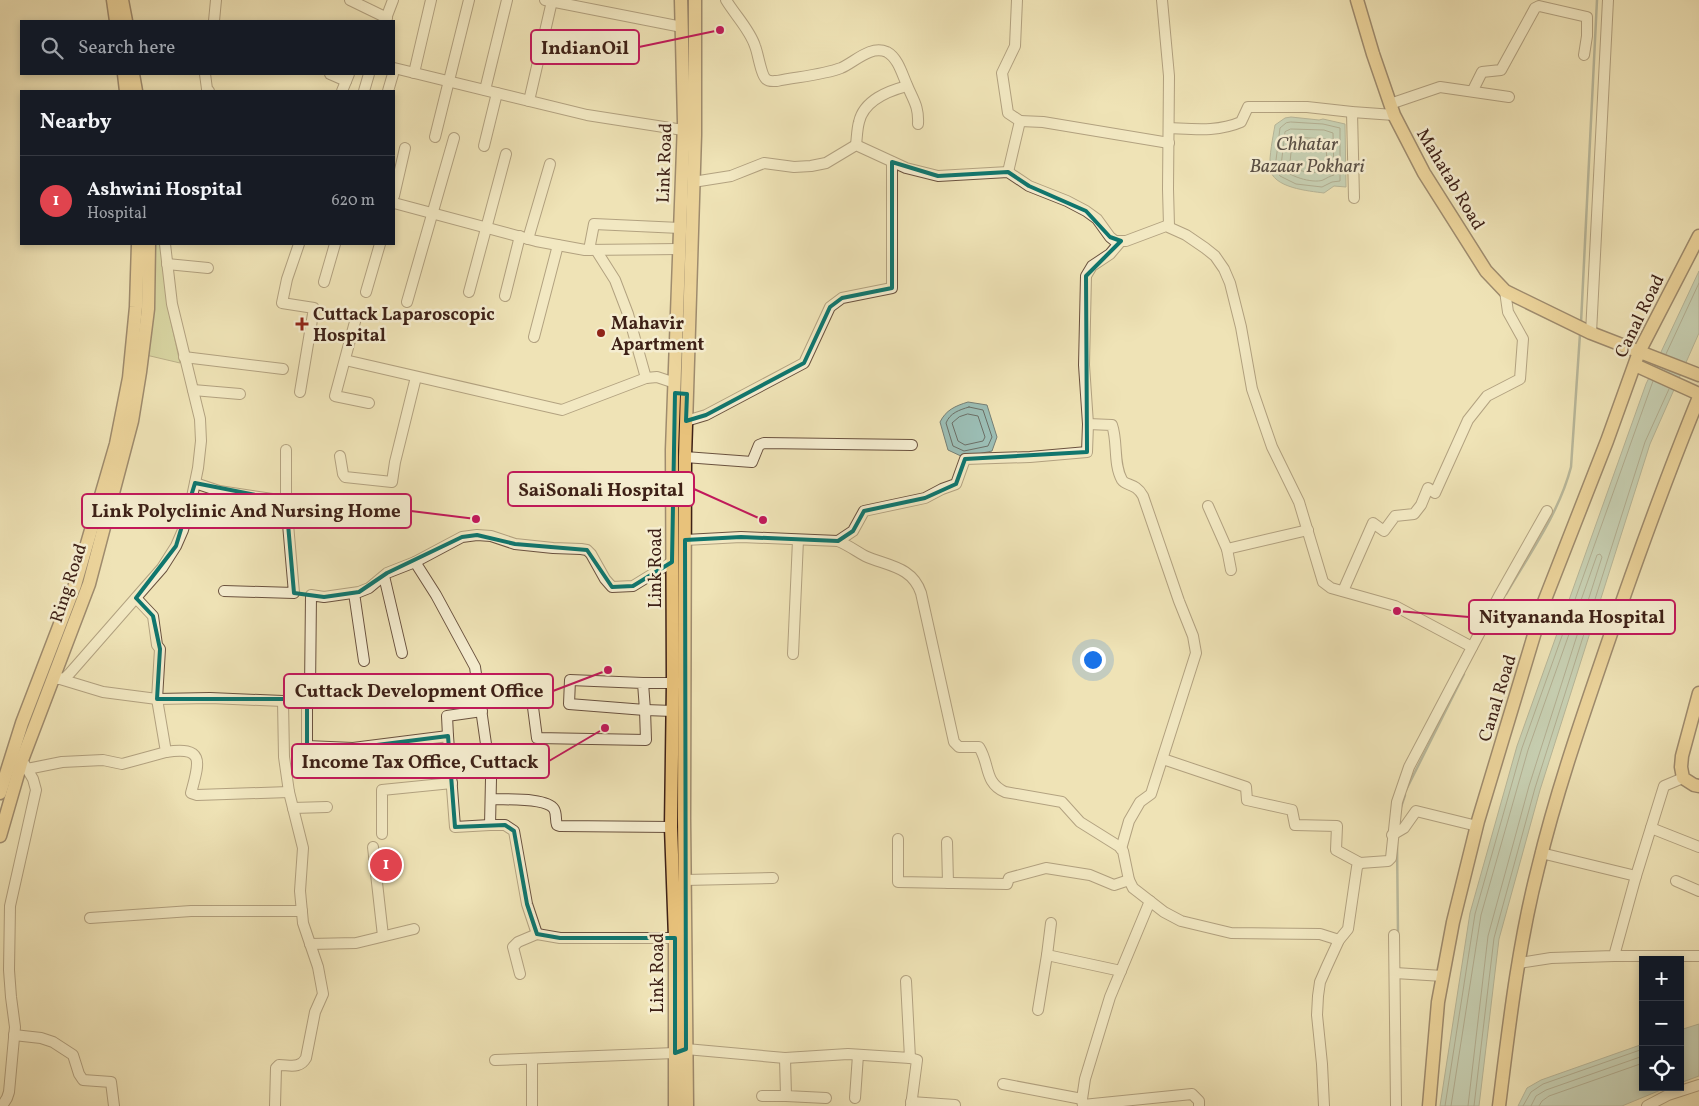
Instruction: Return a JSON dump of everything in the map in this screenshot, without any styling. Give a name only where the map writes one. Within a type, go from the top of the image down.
[{"type":"main road","points":[[113,0],[116,20]]},
{"type":"main road","points":[[122,0],[126,20]]},
{"type":"main road","name":"Link Road","points":[[681,0],[683,130],[679,390],[686,421],[685,540],[679,683],[673,711],[671,827],[680,1051],[687,1106]]},
{"type":"main road","name":"Link Road","points":[[676,1106],[680,1051],[685,880],[679,683],[672,562],[672,450],[679,390],[693,182],[695,0]]},
{"type":"main road","name":"Mahatab Road","points":[[1357,0],[1392,110],[1424,173],[1486,271],[1505,292],[1585,330],[1696,373]]},
{"type":"main road","points":[[124,75],[126,90]]},
{"type":"main road","points":[[133,75],[136,90]]},
{"type":"main road","name":"Canal Road","points":[[1429,1106],[1438,1002],[1453,922],[1478,826],[1544,602],[1635,365],[1643,353],[1699,236]]},
{"type":"main road","name":"Ring Road","points":[[0,836],[51,679],[75,585],[116,444],[129,378],[136,307],[138,245]]},
{"type":"main road","name":"Ring Road","points":[[0,793],[22,723],[51,679],[89,584],[132,422],[148,309],[149,245]]},
{"type":"main road","points":[[1499,1106],[1519,963],[1541,853],[1575,737],[1651,521],[1699,396],[1635,365]]},
{"type":"main road","points":[[1699,693],[1682,756],[1681,767],[1683,778],[1699,786]]},
{"type":"street","points":[[214,20],[216,0]]},
{"type":"street","points":[[350,0],[386,19],[393,0]]},
{"type":"street","points":[[414,72],[432,0]]},
{"type":"street","points":[[435,136],[469,0]]},
{"type":"street","points":[[485,90],[507,0]]},
{"type":"street","points":[[726,0],[754,43],[765,79],[770,81],[831,71],[841,68],[868,53],[879,50],[888,53],[896,62],[914,98],[919,114],[918,124]]},
{"type":"street","points":[[1017,0],[1015,46],[1002,73],[1008,113],[1020,121],[1043,122],[1169,143]]},
{"type":"street","points":[[1162,0],[1168,67],[1169,226]]},
{"type":"street","points":[[1585,330],[1608,0]]},
{"type":"street","points":[[529,101],[548,1],[682,27]]},
{"type":"street","points":[[1472,90],[1482,72],[1501,70],[1535,8],[1539,6],[1587,17],[1584,56]]},
{"type":"street","points":[[1587,36],[1606,40]]},
{"type":"street","points":[[395,68],[587,115],[683,130]]},
{"type":"street","points":[[205,75],[209,90]]},
{"type":"street","points":[[364,90],[369,75]]},
{"type":"street","points":[[388,90],[392,75]]},
{"type":"street","points":[[342,90],[348,77]]},
{"type":"street","points":[[856,145],[859,121],[864,110],[881,96],[907,86]]},
{"type":"street","points":[[1169,128],[1209,129],[1228,127],[1241,122],[1248,107],[1307,107],[1352,112],[1392,110],[1440,86],[1509,97]]},
{"type":"street","points":[[484,146],[497,93]]},
{"type":"street","points":[[1352,112],[1354,198]]},
{"type":"street","points":[[1008,172],[1020,121]]},
{"type":"street","points":[[407,302],[454,138]]},
{"type":"street","points":[[693,182],[732,176],[764,163],[794,167],[811,166],[826,162],[856,145]]},
{"type":"street","points":[[856,145],[906,168],[938,176],[1008,172],[1029,186],[1086,210],[1097,219],[1115,241],[1126,241],[1169,226],[1215,256],[1224,269],[1230,283],[1241,327],[1252,389],[1272,447],[1299,502],[1323,582],[1331,588],[1395,606],[1472,647]]},
{"type":"street","points":[[395,192],[405,148]]},
{"type":"street","points":[[469,292],[506,154]]},
{"type":"street","points":[[686,421],[706,415],[804,363],[830,307],[842,298],[892,288],[892,162]]},
{"type":"street","points":[[504,296],[550,164]]},
{"type":"street","points":[[395,203],[558,245],[593,250],[680,249]]},
{"type":"street","points":[[646,378],[628,314],[615,280],[593,250],[594,224],[680,228]]},
{"type":"street","points":[[838,541],[854,531],[864,511],[925,498],[942,488],[956,484],[966,459],[1030,457],[1087,452],[1088,424],[1084,365],[1086,276],[1092,266],[1110,254],[1121,241]]},
{"type":"street","points":[[51,679],[70,673],[162,568],[176,546],[183,530],[195,484],[201,442],[200,419],[172,304],[165,245]]},
{"type":"street","points":[[299,245],[287,279],[282,303],[314,308],[300,392]]},
{"type":"street","points":[[324,282],[335,245]]},
{"type":"street","points":[[366,292],[380,245]]},
{"type":"street","points":[[534,337],[558,245]]},
{"type":"street","points":[[167,264],[208,268]]},
{"type":"street","points":[[1343,591],[1373,523],[1384,531],[1395,516],[1414,514],[1421,505],[1428,488],[1435,493],[1468,420],[1488,396],[1520,379],[1523,339],[1508,312],[1505,292]]},
{"type":"street","points":[[356,318],[335,396],[369,404]]},
{"type":"street","points":[[184,357],[283,369]]},
{"type":"street","points":[[345,360],[562,410],[646,378],[657,377],[679,390]]},
{"type":"street","points":[[340,456],[345,477],[392,482],[395,462],[416,377]]},
{"type":"street","points":[[193,390],[240,394]]},
{"type":"street","points":[[1088,424],[1112,425],[1118,468],[1122,479],[1124,483],[1136,487],[1143,496],[1195,644],[1196,653],[1151,794],[1140,802],[1128,821],[1121,849],[1129,880],[1133,888],[1164,912],[1181,921],[1232,933],[1320,934],[1340,940]]},
{"type":"street","points":[[685,457],[752,462],[759,445],[764,443],[912,445]]},
{"type":"street","points":[[286,450],[286,502],[294,593]]},
{"type":"street","points":[[195,484],[219,491],[286,502]]},
{"type":"street","points":[[1208,506],[1227,549],[1231,570]]},
{"type":"street","points":[[1163,759],[1246,787],[1247,800],[1292,810],[1295,825],[1337,826],[1336,850],[1360,864],[1388,861],[1391,858],[1397,802],[1409,767],[1499,596],[1547,511]]},
{"type":"street","points":[[1227,549],[1308,530]]},
{"type":"street","points":[[224,591],[294,593],[324,597],[354,593],[369,588],[384,576],[462,538],[477,535],[490,536],[515,544],[587,550],[604,579],[612,587],[633,586],[672,562]]},
{"type":"street","points":[[685,540],[741,537],[838,541],[864,555],[900,568],[908,573],[918,585],[956,745],[959,748],[979,747],[984,756],[990,779],[996,788],[1004,792],[1062,802],[1080,822],[1121,849]]},
{"type":"street","points":[[793,654],[798,540]]},
{"type":"street","points":[[415,562],[436,595],[475,666],[491,779],[490,825]]},
{"type":"street","points":[[384,576],[402,653]]},
{"type":"street","points":[[354,593],[364,662]]},
{"type":"street","points":[[311,595],[307,746],[353,748],[448,736]]},
{"type":"street","points":[[136,598],[153,616],[157,645],[160,649],[157,698],[166,752]]},
{"type":"street","points":[[51,679],[103,692],[157,698],[283,701],[298,700],[307,695]]},
{"type":"street","points":[[673,711],[569,704],[570,680],[679,683]]},
{"type":"street","points":[[532,692],[537,738],[646,740],[643,683]]},
{"type":"street","points":[[275,1106],[276,1068],[279,1066],[298,1066],[303,1063],[306,1058],[316,1012],[323,994],[318,968],[303,923],[300,891],[303,848],[289,792],[284,757],[283,701]]},
{"type":"street","points":[[482,711],[448,716],[455,827],[505,825],[514,831],[526,904],[537,934]]},
{"type":"street","points":[[24,765],[103,760],[122,764],[166,752],[186,751],[194,755],[198,763],[191,793],[197,795],[289,792]]},
{"type":"street","points":[[2,1106],[9,1092],[5,1064],[15,1028],[9,970],[10,906],[36,790],[33,778],[24,765]]},
{"type":"street","points":[[1614,956],[1664,786],[1683,778]]},
{"type":"street","points":[[382,834],[382,790],[452,783]]},
{"type":"street","points":[[491,799],[539,801],[548,804],[554,808],[557,825],[560,826],[671,827]]},
{"type":"street","points":[[294,808],[327,807]]},
{"type":"street","points":[[1392,835],[1407,825],[1413,814],[1419,810],[1478,826]]},
{"type":"street","points":[[1651,828],[1699,847]]},
{"type":"street","points":[[898,839],[898,882],[1007,884],[1009,878],[1046,868],[1090,875],[1114,884],[1129,880]]},
{"type":"street","points":[[947,842],[948,883]]},
{"type":"street","points":[[373,847],[383,936]]},
{"type":"street","points":[[1541,853],[1636,876]]},
{"type":"street","points":[[1324,1106],[1322,1064],[1316,1015],[1320,982],[1340,940],[1348,928],[1357,866],[1360,864]]},
{"type":"street","points":[[685,880],[774,878]]},
{"type":"street","points":[[1676,882],[1699,891]]},
{"type":"street","points":[[1083,1103],[1085,1079],[1110,997],[1150,901]]},
{"type":"street","points":[[90,918],[191,911],[302,911]]},
{"type":"street","points":[[1038,1010],[1051,923]]},
{"type":"street","points":[[310,944],[356,943],[414,929]]},
{"type":"street","points":[[520,974],[512,947],[518,942],[537,934],[560,938],[675,938]]},
{"type":"street","points":[[1394,934],[1396,1106]]},
{"type":"street","points":[[1047,955],[1121,970]]},
{"type":"street","points":[[1519,963],[1551,958],[1699,956]]},
{"type":"street","points":[[1395,973],[1443,976]]},
{"type":"street","points":[[906,981],[910,1058]]},
{"type":"street","points":[[14,1035],[52,1042],[74,1055],[79,1074],[83,1080],[111,1082],[114,1106]]},
{"type":"street","points":[[495,1060],[680,1051],[785,1058],[848,1054],[910,1058],[918,1060],[911,1104],[955,1105]]},
{"type":"street","points":[[855,1098],[858,1055]]},
{"type":"street","points":[[785,1058],[786,1096]]},
{"type":"street","points":[[532,1059],[532,1106]]},
{"type":"street","points":[[1003,1084],[1083,1103],[1192,1094],[1199,1100],[1199,1106]]},
{"type":"street","points":[[1647,1106],[1668,1095],[1699,1085]]},
{"type":"street","points":[[762,1096],[826,1098]]},
{"type":"highlighted area","points":[[892,162],[938,176],[1008,172],[1029,186],[1086,211],[1110,237],[1121,241],[1086,276],[1087,452],[965,459],[956,484],[925,498],[864,511],[853,531],[838,541],[741,537],[685,540],[686,1049],[675,1053],[675,938],[560,938],[537,934],[527,904],[514,831],[505,825],[455,827],[448,736],[353,748],[307,746],[307,699],[157,699],[160,649],[153,616],[136,598],[176,546],[195,483],[286,501],[294,593],[324,597],[359,592],[387,573],[462,537],[477,535],[515,544],[587,550],[612,587],[633,586],[672,562],[675,393],[687,394],[686,421],[706,415],[804,363],[830,307],[842,298],[892,288]]},
{"type":"green space","points":[[154,245],[161,245],[169,313],[180,363],[146,355]]},
{"type":"water","name":"Chhatar Bazaar Pokhari","points":[[1285,118],[1323,119],[1345,124],[1346,187],[1334,186],[1324,193],[1310,191],[1284,184],[1272,175],[1270,158],[1275,125]]},
{"type":"water","points":[[1699,271],[1699,333],[1650,444],[1540,790],[1499,939],[1479,1106],[1440,1106],[1470,913],[1517,746],[1646,384]]},
{"type":"water","points":[[968,402],[987,405],[997,437],[992,451],[963,457],[948,450],[940,422],[951,409]]},
{"type":"water","points":[[1699,1024],[1699,1076],[1684,1082],[1684,1046],[1684,1029]]},
{"type":"water","points":[[1639,1045],[1639,1091],[1658,1091],[1622,1106],[1518,1106],[1527,1088],[1541,1080]]},
{"type":"waterway","points":[[1581,323],[1597,0]]},
{"type":"waterway","points":[[1506,594],[1551,517],[1566,484],[1571,467],[1580,334]]},
{"type":"waterway","points":[[1406,790],[1464,674]]},
{"type":"waterway","points":[[1401,807],[1405,795]]},
{"type":"waterway","points":[[1397,842],[1398,934]]},
{"type":"place","name":"IndianOil","points":[[720,30]]},
{"type":"place","name":"Cuttack Laparoscopic Hospital","points":[[302,324]]},
{"type":"place","name":"Mahavir Apartment","points":[[601,333]]},
{"type":"place","name":"Link Polyclinic And Nursing Home","points":[[476,519]]},
{"type":"place","name":"SaiSonali Hospital","points":[[763,520]]},
{"type":"place","name":"Nityananda Hospital","points":[[1397,611]]},
{"type":"place","name":"Cuttack Development Office","points":[[608,670]]},
{"type":"place","name":"Income Tax Office, Cuttack","points":[[605,728]]},
{"type":"place","name":"Ashwini Hospital","points":[[386,865]]}]
